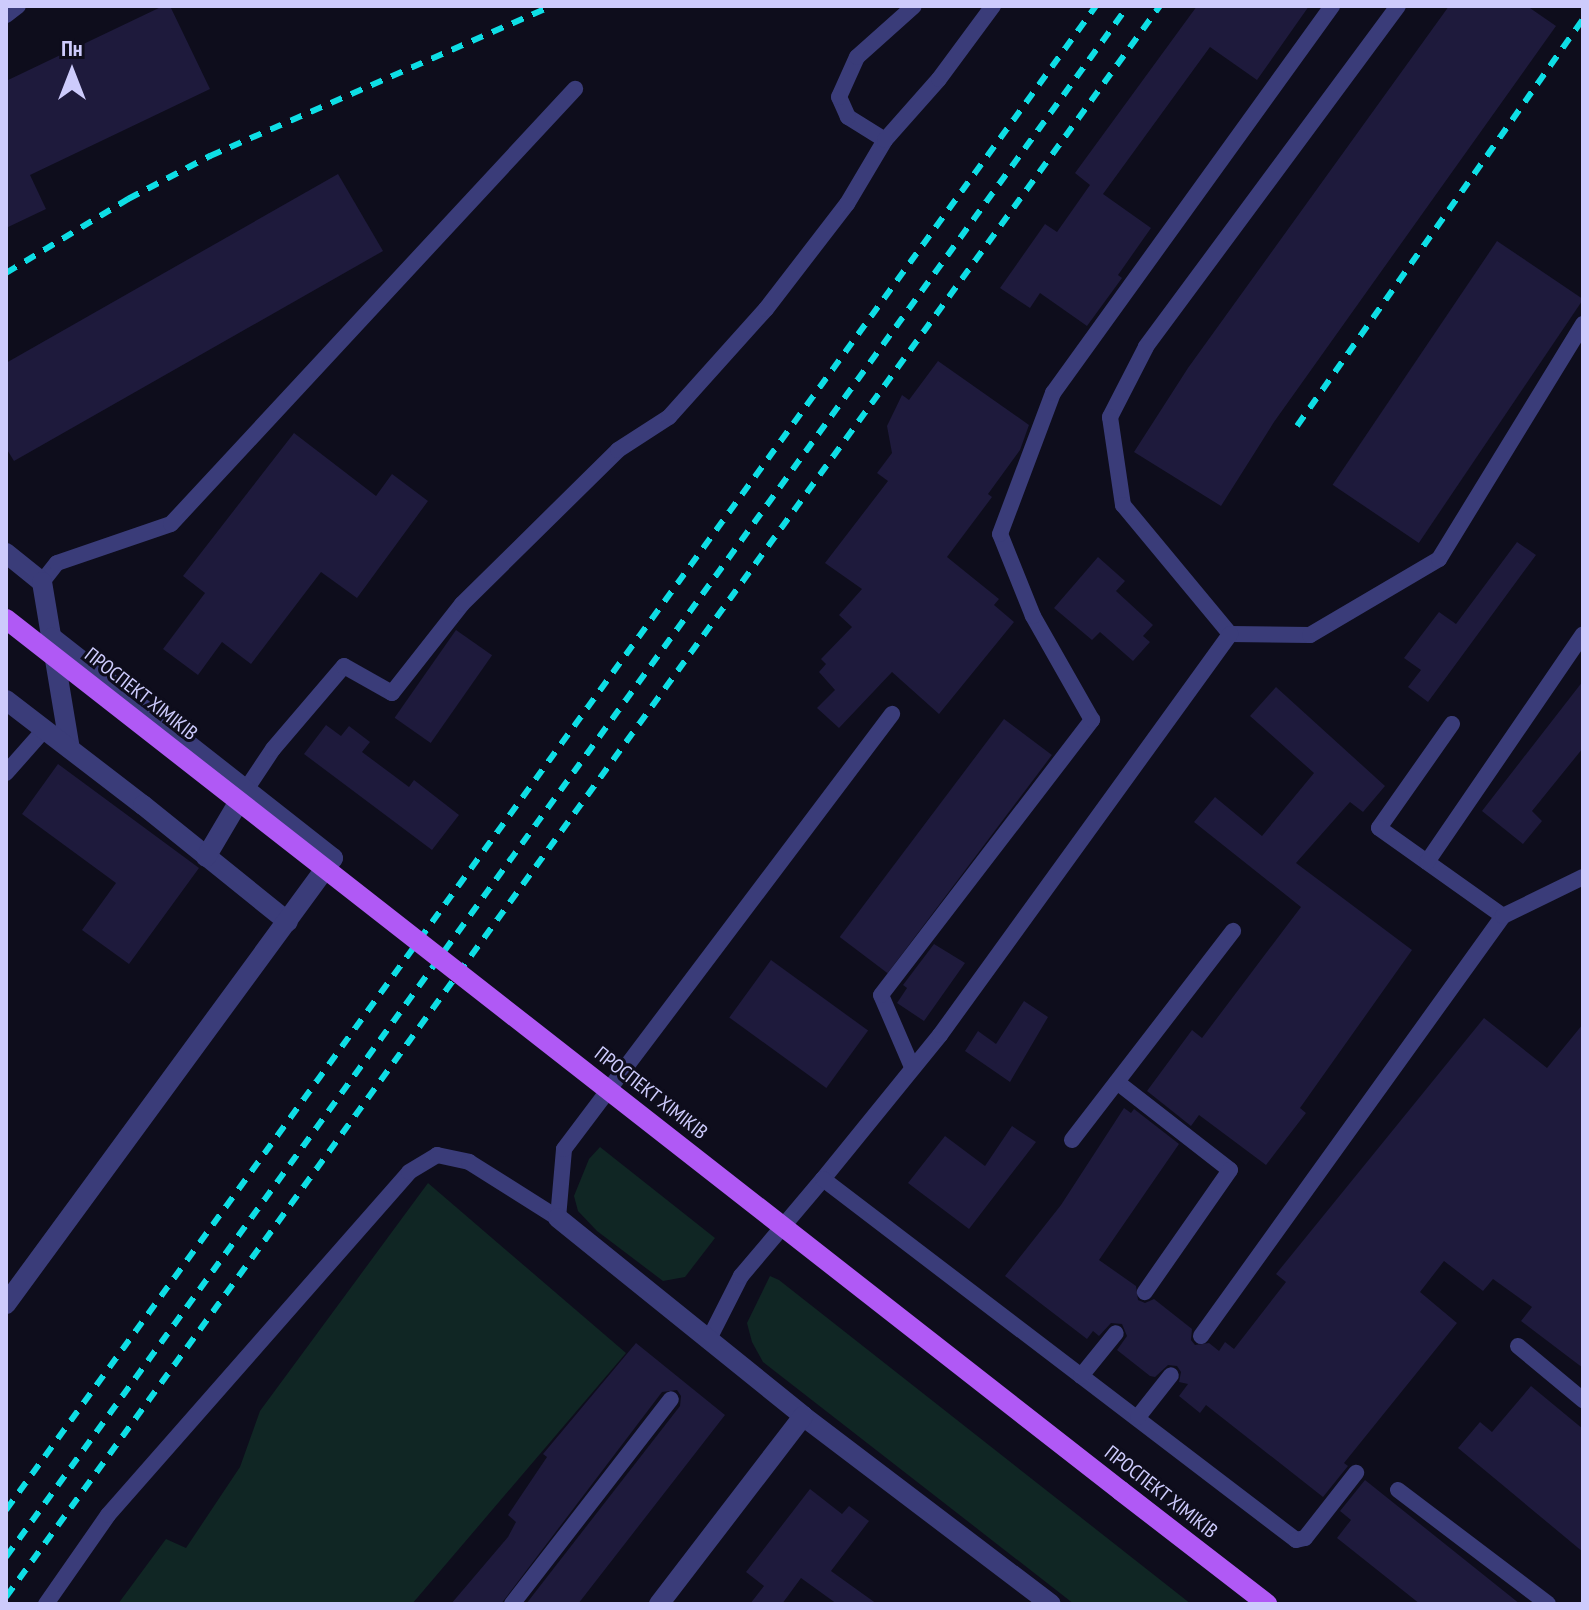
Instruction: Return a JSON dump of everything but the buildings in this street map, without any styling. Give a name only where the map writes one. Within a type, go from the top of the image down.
[{"type":"main road","name":"ПРОСПЕКТ ХІМІКІВ","points":[[6,619],[1267,1604]]},
{"type":"street","points":[[6,553],[42,582],[70,749]]},
{"type":"street","points":[[6,1304],[333,858],[52,638]]},
{"type":"street","points":[[6,700],[288,922]]},
{"type":"street","points":[[206,857],[245,791]]},
{"type":"street","points":[[558,1218],[803,1416],[1051,1604]]},
{"type":"street","points":[[659,1604],[803,1416]]},
{"type":"lane","points":[[6,15],[18,6]]},
{"type":"lane","points":[[885,140],[848,117],[839,97],[857,57],[914,6]]},
{"type":"lane","points":[[245,791],[273,749],[344,666],[392,693],[462,604],[618,450],[669,417],[766,309],[847,204],[885,140],[939,79],[993,6]]},
{"type":"lane","points":[[912,1067],[881,995],[1092,720],[1033,616],[1000,534],[1053,393],[1332,6]]},
{"type":"lane","points":[[1398,6],[1146,347],[1110,417],[1123,505],[1230,634],[1310,635],[1439,559],[1583,324]]},
{"type":"lane","points":[[42,582],[57,563],[171,524],[575,89]]},
{"type":"lane","points":[[708,1341],[741,1276],[940,1035],[1230,634]]},
{"type":"lane","points":[[1427,862],[1583,634]]},
{"type":"lane","points":[[46,1604],[108,1515],[409,1172],[437,1155],[469,1162],[558,1218],[564,1149],[892,714]]},
{"type":"lane","points":[[1452,724],[1379,828],[1503,916]]},
{"type":"lane","points":[[6,773],[44,730]]},
{"type":"lane","points":[[1201,1336],[1503,916],[1583,877]]},
{"type":"lane","points":[[1072,1140],[1233,931]]},
{"type":"lane","points":[[1117,1082],[1230,1170],[1145,1292]]},
{"type":"lane","points":[[823,1179],[1296,1540],[1305,1538],[1356,1473]]},
{"type":"lane","points":[[1081,1376],[1116,1333]]},
{"type":"lane","points":[[1518,1346],[1583,1400]]},
{"type":"lane","points":[[1138,1417],[1171,1375]]},
{"type":"lane","points":[[512,1604],[671,1399]]},
{"type":"lane","points":[[1398,1490],[1548,1604]]},
{"type":"green space","points":[[600,1147],[715,1238],[685,1277],[663,1281],[597,1231],[578,1211],[574,1196],[589,1159]]},
{"type":"green space","points":[[428,1183],[626,1353],[412,1604],[118,1604],[166,1539],[186,1548],[240,1467],[260,1411]]},
{"type":"green space","points":[[770,1276],[1191,1604],[1074,1604],[763,1362],[752,1342],[747,1323]]},
{"type":"railway","points":[[6,273],[128,199],[210,156],[552,6]]},
{"type":"railway","points":[[6,1510],[1096,6]]},
{"type":"railway","points":[[6,1557],[1128,6]]},
{"type":"railway","points":[[6,1597],[1160,6]]},
{"type":"railway","points":[[1297,426],[1583,19]]}]
